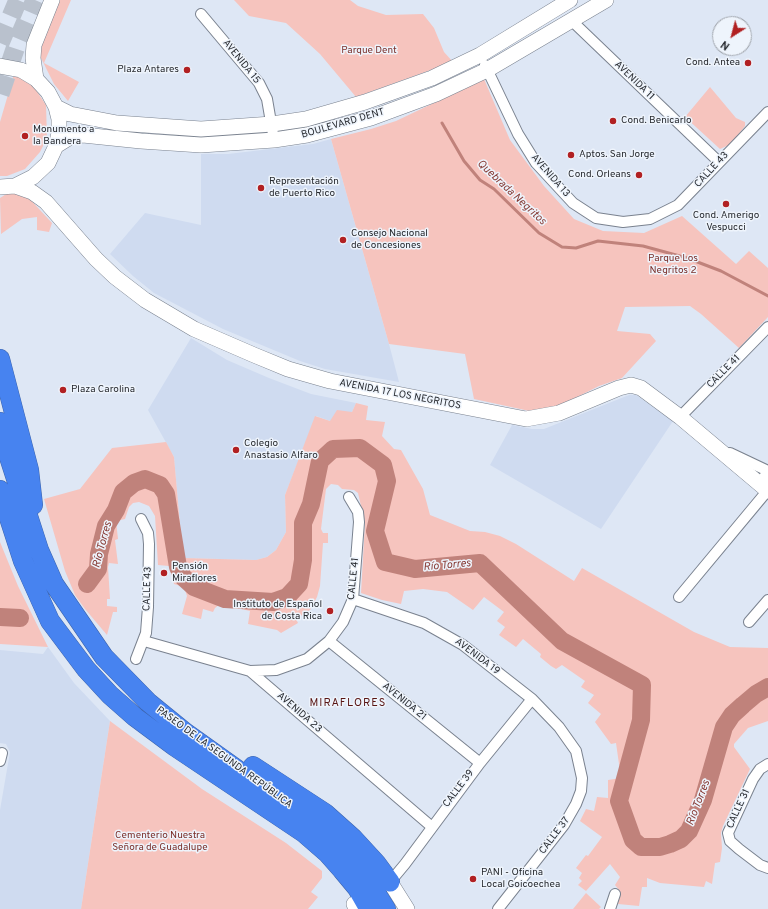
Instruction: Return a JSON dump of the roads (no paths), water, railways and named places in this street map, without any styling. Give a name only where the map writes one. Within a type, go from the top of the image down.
[{"type":"highway","points":[[0,359],[29,470],[39,550]]},
{"type":"highway","name":"PASEO DE LA SEGUNDA REPÚBLICA","points":[[0,422],[9,456],[39,550],[54,584],[104,657],[148,702],[180,739],[304,833],[327,854],[356,888],[359,908]]},
{"type":"highway","name":"PASEO DE LA SEGUNDA REPÚBLICA","points":[[0,490],[24,561],[50,621],[71,651],[110,695],[135,717],[180,739],[319,828],[346,853],[366,877],[386,909]]},
{"type":"highway","points":[[0,529],[14,571],[50,621]]},
{"type":"highway","points":[[180,739],[224,747],[325,813],[353,838],[376,863],[390,882]]},
{"type":"street","points":[[36,79],[33,58],[34,45],[52,0]]},
{"type":"street","name":"BOULEVARD DENT","points":[[56,106],[70,114],[107,121],[201,129],[272,124],[306,119],[366,102],[432,78],[480,56],[552,4],[570,0]]},
{"type":"street","name":"BOULEVARD DENT","points":[[56,146],[72,136],[83,135],[201,145],[274,140],[306,135],[371,118],[436,94],[487,70],[606,0]]},
{"type":"street","name":"AVENIDA 11","points":[[552,4],[572,21],[719,162]]},
{"type":"street","name":"AVENIDA 15","points":[[201,14],[257,80],[267,99],[274,140]]},
{"type":"street","name":"AVENIDA 13","points":[[480,56],[518,134],[532,157],[573,203],[596,218],[623,222],[650,220]]},
{"type":"street","points":[[0,66],[21,70],[36,79],[48,92],[56,106],[59,120],[59,133],[56,146],[48,163],[33,177],[7,186]]},
{"type":"street","points":[[366,102],[371,118]]},
{"type":"street","name":"CALLE 43","points":[[650,220],[678,205],[768,112]]},
{"type":"street","points":[[105,137],[107,121]]},
{"type":"street","name":"AVENIDA 17 LOS NEGRITOS","points":[[46,202],[42,182],[48,163]]},
{"type":"street","name":"AVENIDA 17 LOS NEGRITOS","points":[[7,186],[32,192],[46,202],[96,259],[115,277],[145,300],[194,328],[288,369],[330,381],[526,419],[559,413],[619,388],[631,385],[642,388],[680,417],[768,490]]},
{"type":"street","name":"CALLE 41","points":[[680,417],[768,327]]},
{"type":"street","points":[[679,597],[768,490],[764,482],[764,477],[768,471],[714,445]]},
{"type":"street","name":"CALLE 41","points":[[250,671],[276,670],[298,663],[315,654],[329,641],[343,622],[353,599],[359,517],[349,497]]},
{"type":"street","name":"CALLE 43","points":[[136,659],[144,641],[148,607],[149,544],[148,533],[141,519]]},
{"type":"street","name":"AVENIDA 19","points":[[353,599],[407,616],[444,633],[532,699],[560,727],[576,751]]},
{"type":"street","points":[[749,622],[768,600]]},
{"type":"street","name":"AVENIDA 23","points":[[144,641],[250,671],[432,826]]},
{"type":"street","name":"AVENIDA 21","points":[[329,641],[480,763]]},
{"type":"street","name":"CALLE 39","points":[[390,882],[480,763],[532,699]]},
{"type":"street","name":"CALLE 37","points":[[498,909],[564,825],[576,804],[581,791],[582,778],[576,751]]},
{"type":"street","name":"CALLE 31","points":[[768,764],[760,769],[753,779],[728,833],[730,841],[750,858],[768,868]]},
{"type":"street","points":[[390,882],[407,909]]},
{"type":"street","points":[[610,909],[614,894]]},
{"type":"waterway","name":"Quebrada Negritos","points":[[442,123],[464,161],[480,180],[494,189],[539,233],[562,247],[576,248],[598,241],[643,246],[687,258],[721,271],[768,296]]},
{"type":"waterway","name":"Río Torres","points":[[87,584],[98,569],[99,554],[106,526],[116,510],[123,492],[134,483],[145,479],[160,485],[166,494],[178,567],[183,577],[194,587],[225,599],[273,602],[287,597],[299,584],[303,560],[303,523],[311,504],[320,461],[333,449],[360,448],[383,465],[387,481],[375,531],[385,562],[415,569],[480,563],[562,641],[642,685],[641,720],[619,801],[633,840],[641,847],[660,847],[670,844],[681,839],[689,831],[703,800],[724,727],[732,715],[756,694],[768,687]]},
{"type":"waterway","name":"Río Torres","points":[[0,617],[20,618]]},
{"type":"tunnel","points":[[0,43],[18,0]]},
{"type":"tunnel","points":[[0,94],[18,40],[35,0]]},
{"type":"place","name":"Cond. Antea","points":[[748,63]]},
{"type":"place","name":"Plaza Antares","points":[[187,70]]},
{"type":"place","name":"Cond. Benicarlo","points":[[613,121]]},
{"type":"place","name":"Monumento a la Bandera","points":[[25,136]]},
{"type":"place","name":"Aptos. San Jorge","points":[[571,155]]},
{"type":"place","name":"Cond. Orleans","points":[[639,175]]},
{"type":"place","name":"Representación de Puerto Rico","points":[[261,188]]},
{"type":"place","name":"Cond. Amerigo Vespucci","points":[[726,204]]},
{"type":"place","name":"Consejo Nacional de Concesiones","points":[[343,240]]},
{"type":"place","name":"Plaza Carolina","points":[[63,390]]},
{"type":"place","name":"Colegio Anastasio Alfaro","points":[[236,450]]},
{"type":"place","name":"Pensión Miraflores","points":[[164,573]]},
{"type":"place","name":"Instituto de Español de Costa Rica","points":[[330,611]]},
{"type":"place","name":"PANI - Oficina Local Goicoechea","points":[[473,879]]},
{"type":"district","name":"MIRAFLORES","points":[[348,704]]},
{"type":"park label","name":"Parque Dent","points":[[369,51]]},
{"type":"park label","name":"Parque Los Negritos 2","points":[[673,264]]},
{"type":"park label","name":"Cementerio Nuestra Señora de Guadalupe","points":[[160,842]]}]
